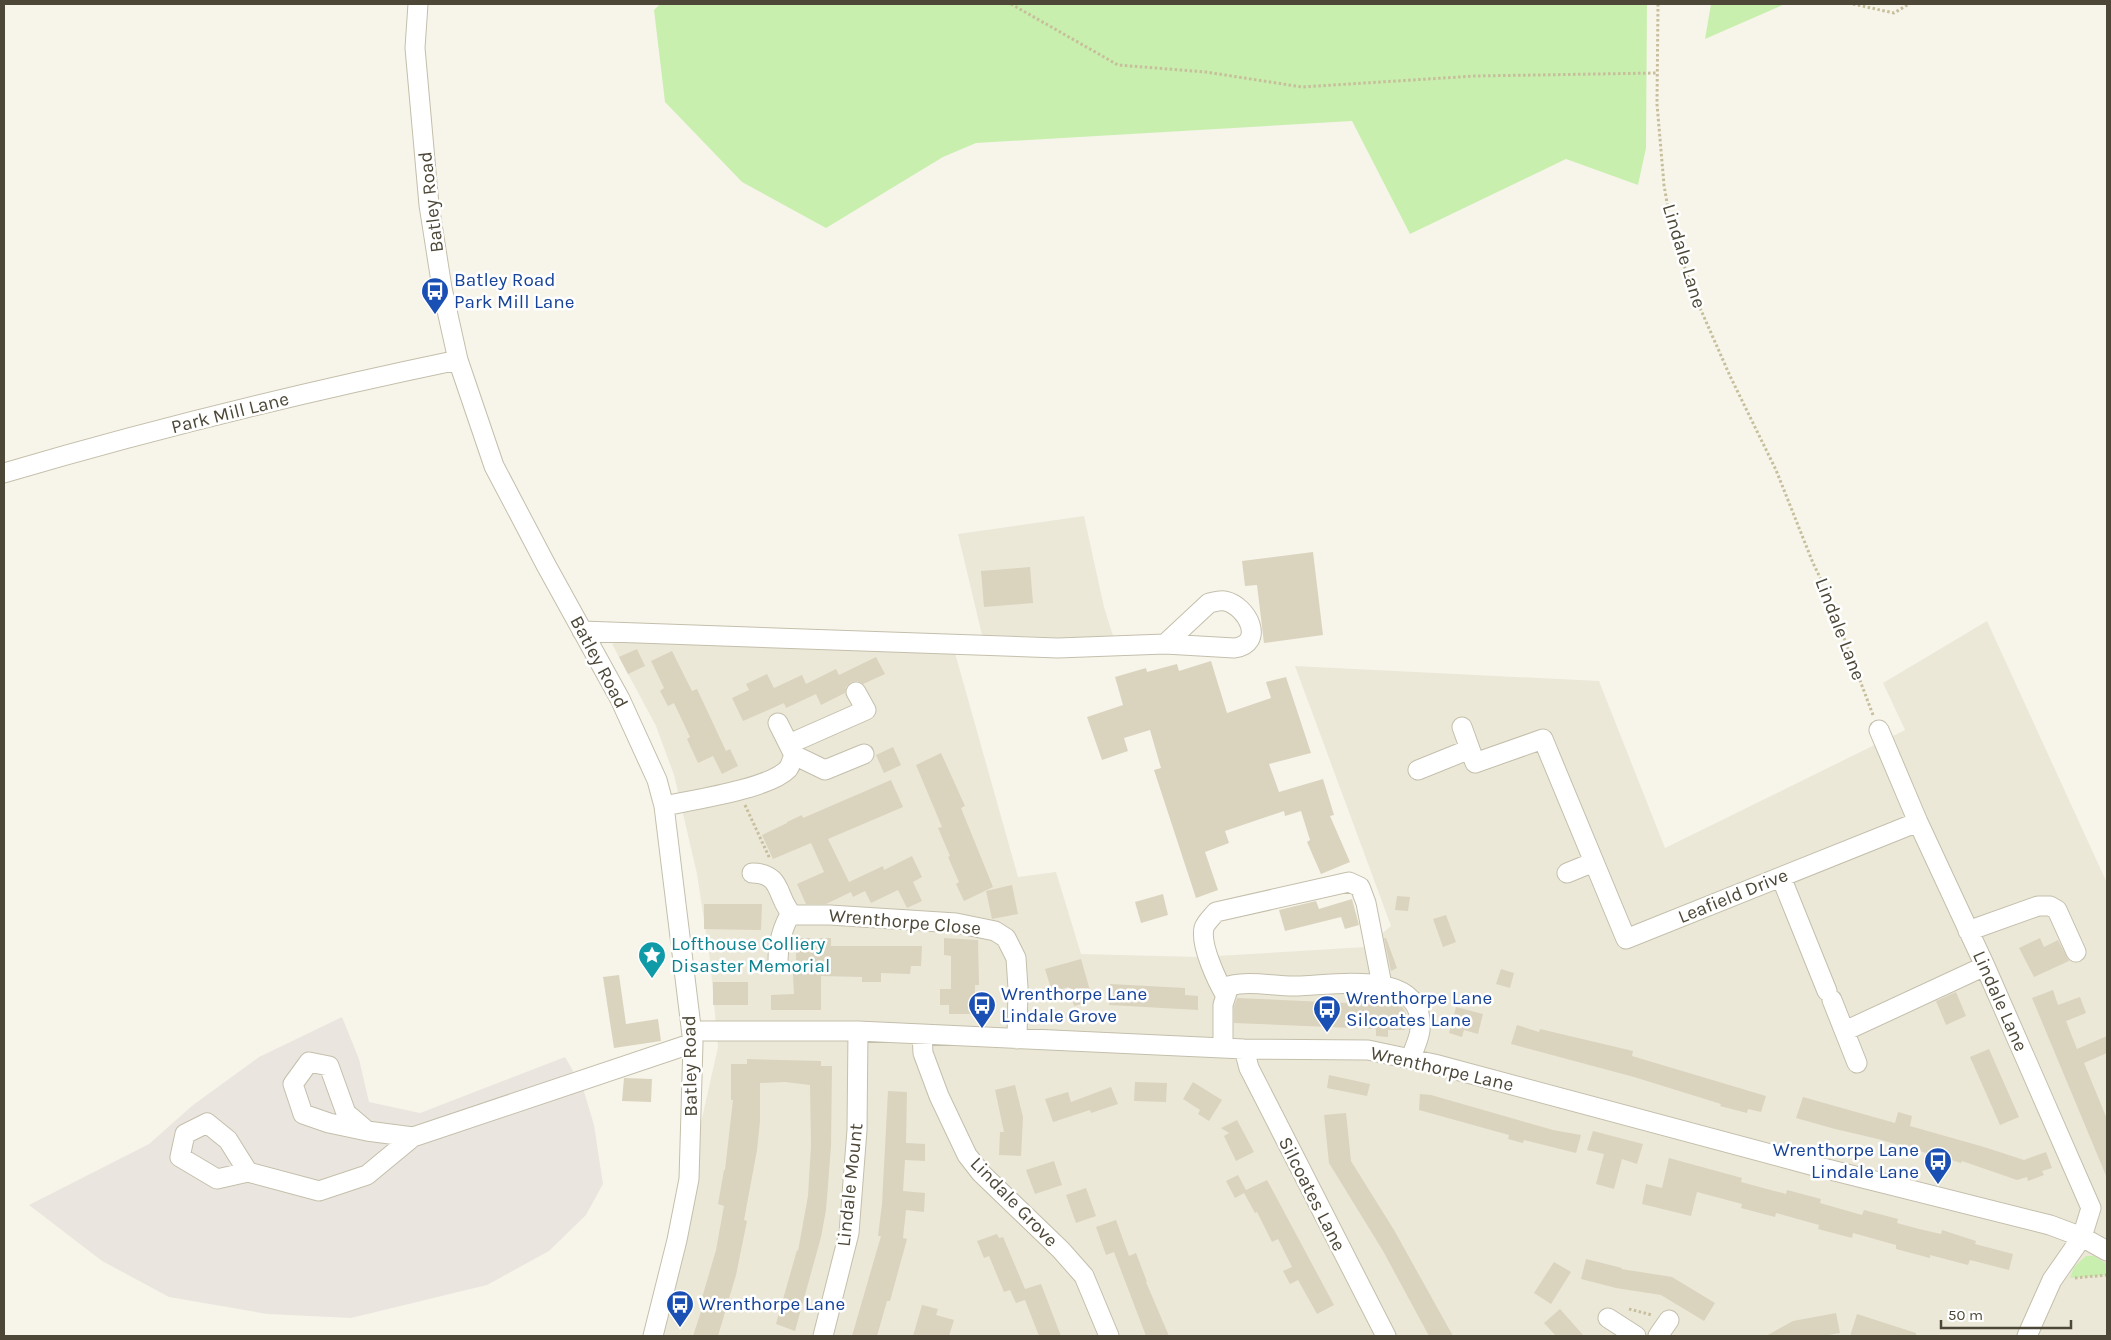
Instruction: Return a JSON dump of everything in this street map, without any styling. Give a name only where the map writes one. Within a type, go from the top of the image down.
[{"type":"street","name":"Batley Road","points":[[418,4],[415,48],[429,205],[442,288],[458,360],[494,466],[620,699],[657,780],[664,806],[693,1037],[689,1179],[677,1240],[653,1336]]},
{"type":"street","name":"Park Mill Lane","points":[[4,473],[87,448],[273,402],[458,360]]},
{"type":"street","points":[[582,630],[1058,648],[1165,644]]},
{"type":"street","points":[[664,806],[738,791],[780,775],[789,768],[795,746],[866,710],[856,692]]},
{"type":"street","points":[[778,722],[795,746],[825,770],[864,754]]},
{"type":"street","points":[[1418,770],[1470,749],[1462,728]]},
{"type":"street","name":"Lindale Lane","points":[[1879,730],[1918,822],[1985,966],[2091,1208],[2082,1237],[2052,1280],[2028,1336]]},
{"type":"street","name":"Leafield Drive","points":[[1470,749],[1475,763],[1543,739],[1626,939],[1918,822]]},
{"type":"street","points":[[1567,873],[1594,862]]},
{"type":"street","points":[[752,874],[764,873],[770,877],[780,889],[790,913],[784,923],[778,949],[778,961]]},
{"type":"street","points":[[1781,877],[1857,1062]]},
{"type":"street","points":[[1226,996],[1214,977],[1203,935],[1205,925],[1216,912],[1349,882],[1360,887],[1366,903],[1382,985]]},
{"type":"street","points":[[1968,931],[2038,906],[2050,906],[2057,910],[2076,952]]},
{"type":"street","name":"Wrenthorpe Close","points":[[790,913],[793,915],[830,915],[956,923],[995,931],[1006,938],[1016,958],[1018,988],[1017,1039]]},
{"type":"street","points":[[1845,1031],[1985,966]]},
{"type":"street","points":[[1223,1048],[1223,1005],[1229,986],[1238,984],[1293,986],[1374,983],[1402,992],[1412,1001],[1419,1014],[1420,1030],[1410,1060]]},
{"type":"street","name":"Wrenthorpe Lane","points":[[413,1137],[693,1037],[858,1031],[1244,1049],[1368,1050],[2050,1226],[2082,1237],[2107,1251]]},
{"type":"street","name":"Lindale Mount","points":[[823,1336],[849,1233],[857,1130],[858,1031]]},
{"type":"street","name":"Lindale Grove","points":[[922,1034],[923,1053],[926,1061],[950,1120],[968,1155],[981,1173],[1061,1250],[1084,1276],[1109,1336]]},
{"type":"street","name":"Silcoates Lane","points":[[1244,1049],[1249,1068],[1386,1336]]},
{"type":"street","points":[[367,1131],[413,1137]]},
{"type":"street","points":[[248,1172],[318,1191],[368,1175],[413,1137]]},
{"type":"street","points":[[1609,1318],[1636,1336]]},
{"type":"street","points":[[1658,1336],[1669,1320]]},
{"type":"path","points":[[1010,4],[1118,65],[1206,72],[1302,87],[1475,76],[1657,74]]},
{"type":"path","name":"Lindale Lane","points":[[1658,4],[1657,104],[1664,185],[1671,226],[1693,292],[1730,376],[1776,470],[1813,563],[1826,590],[1879,730]]},
{"type":"path","points":[[1853,4],[1894,13],[1909,4]]},
{"type":"path","points":[[738,791],[782,884],[780,889]]},
{"type":"path","points":[[2052,1280],[2107,1274]]},
{"type":"path","points":[[1609,1318],[1669,1320]]},
{"type":"shaded area","points":[[1084,516],[1104,607],[1114,639],[982,635],[958,534]]},
{"type":"shaded area","points":[[1987,621],[2107,883],[2107,1336],[653,1336],[718,1047],[710,960],[697,874],[674,775],[656,726],[612,644],[626,639],[955,653],[1018,877],[1056,872],[1081,954],[1200,957],[1366,947],[1391,926],[1295,666],[1599,681],[1665,848],[1905,730],[1883,683]]},
{"type":"shaded area","points":[[342,1017],[359,1059],[369,1102],[420,1113],[565,1057],[583,1088],[594,1125],[603,1184],[586,1215],[549,1251],[487,1285],[351,1318],[267,1314],[169,1297],[102,1261],[29,1205],[149,1144],[193,1105],[259,1057]]},
{"type":"green space","points":[[660,4],[1647,4],[1646,148],[1638,185],[1566,159],[1410,234],[1352,121],[976,143],[943,157],[826,228],[742,182],[665,102],[654,10]]},
{"type":"green space","points":[[1711,4],[1785,4],[1705,39]]},
{"type":"green space","points":[[2086,1256],[2094,1256],[2107,1264],[2107,1275],[2070,1278],[2074,1267]]},
{"type":"building","points":[[1313,552],[1323,635],[1264,643],[1257,585],[1245,586],[1242,561]]},
{"type":"building","points":[[1030,567],[1033,603],[984,607],[981,571]]},
{"type":"building","points":[[637,649],[645,666],[628,674],[619,657]]},
{"type":"building","points":[[672,651],[692,691],[697,689],[726,751],[730,749],[738,766],[722,774],[713,756],[698,763],[687,739],[690,737],[674,703],[668,706],[660,691],[664,688],[651,661]]},
{"type":"building","points":[[876,657],[885,674],[863,684],[857,681],[851,682],[846,687],[845,693],[821,705],[816,694],[786,708],[784,703],[743,721],[732,698],[749,690],[746,684],[767,674],[774,688],[802,675],[806,684],[836,669],[839,675]]},
{"type":"building","points":[[1211,661],[1227,713],[1271,698],[1266,682],[1286,677],[1311,753],[1269,764],[1279,792],[1323,779],[1334,815],[1330,816],[1350,862],[1321,874],[1307,842],[1310,840],[1301,811],[1285,816],[1284,811],[1225,831],[1229,843],[1205,852],[1218,890],[1196,898],[1154,770],[1161,768],[1150,730],[1124,738],[1128,751],[1102,760],[1087,717],[1123,705],[1115,677],[1146,668],[1147,672],[1177,664],[1179,671]]},
{"type":"building","points":[[893,747],[901,765],[884,773],[876,755]]},
{"type":"building","points":[[941,753],[965,806],[961,808],[993,887],[964,901],[956,884],[959,882],[948,857],[950,856],[938,828],[942,827],[916,765]]},
{"type":"building","points":[[891,780],[903,807],[828,839],[849,882],[883,866],[884,870],[912,856],[922,877],[913,882],[922,901],[907,908],[898,890],[871,903],[865,891],[853,897],[851,892],[826,904],[806,904],[797,884],[824,872],[811,843],[773,859],[762,835],[802,815],[803,818]]},
{"type":"building","points":[[1012,885],[1018,914],[992,919],[986,891]]},
{"type":"building","points":[[1163,894],[1168,915],[1141,923],[1135,902]]},
{"type":"building","points":[[1397,896],[1410,897],[1408,911],[1395,910]]},
{"type":"building","points":[[1352,899],[1359,925],[1345,929],[1341,917],[1285,931],[1279,910],[1316,901],[1319,909]]},
{"type":"building","points":[[704,904],[762,904],[761,930],[704,929]]},
{"type":"building","points":[[1446,915],[1456,942],[1443,947],[1433,919]]},
{"type":"building","points":[[796,938],[831,938],[831,946],[922,946],[921,966],[911,966],[910,974],[881,973],[881,982],[862,982],[862,977],[821,976],[821,1010],[771,1010],[771,995],[794,994],[793,974],[796,974]]},
{"type":"building","points":[[944,938],[978,940],[979,985],[975,985],[975,1014],[949,1014],[949,1005],[940,1005],[940,989],[951,989],[951,956],[944,955]]},
{"type":"building","points":[[1384,938],[1386,938],[1397,968],[1391,971]]},
{"type":"building","points":[[2040,938],[2044,947],[2058,940],[2069,961],[2034,977],[2019,948]]},
{"type":"building","points":[[1081,959],[1093,1001],[1074,1006],[1069,987],[1052,992],[1045,969]]},
{"type":"building","points":[[1501,969],[1514,973],[1510,988],[1496,984]]},
{"type":"building","points":[[619,975],[626,1024],[658,1019],[661,1041],[614,1048],[603,977]]},
{"type":"building","points":[[713,982],[748,982],[748,1005],[713,1005]]},
{"type":"building","points":[[1110,984],[1185,988],[1185,995],[1198,996],[1198,1010],[1109,1005]]},
{"type":"building","points":[[2053,990],[2058,1005],[2080,997],[2086,1013],[2066,1021],[2077,1049],[2107,1036],[2107,1053],[2084,1063],[2107,1119],[2107,1178],[2032,998]]},
{"type":"building","points":[[1956,992],[1966,1016],[1946,1025],[1936,1001]]},
{"type":"building","points":[[1348,997],[1382,997],[1390,1000],[1390,1005],[1401,1005],[1406,1013],[1405,1030],[1388,1030],[1388,1037],[1376,1036],[1376,1029],[1234,1023],[1234,1007],[1237,998],[1348,1003]]},
{"type":"building","points":[[1456,1007],[1483,1014],[1478,1034],[1464,1030],[1462,1037],[1449,1033]]},
{"type":"building","points":[[1517,1025],[1539,1032],[1540,1029],[1633,1051],[1632,1056],[1766,1096],[1761,1112],[1748,1109],[1747,1113],[1720,1106],[1721,1104],[1634,1077],[1511,1044]]},
{"type":"building","points":[[1989,1049],[2019,1117],[2000,1125],[1970,1057]]},
{"type":"building","points":[[747,1059],[821,1061],[821,1066],[832,1066],[831,1146],[826,1210],[821,1237],[795,1331],[776,1324],[798,1251],[808,1196],[811,1146],[810,1085],[785,1082],[760,1083],[760,1121],[757,1150],[744,1220],[747,1221],[736,1275],[718,1336],[693,1336],[705,1299],[702,1298],[716,1250],[724,1206],[718,1204],[725,1170],[733,1100],[731,1100],[731,1064],[747,1064]]},
{"type":"building","points":[[1329,1075],[1370,1084],[1367,1096],[1327,1088]]},
{"type":"building","points":[[624,1078],[652,1079],[651,1102],[622,1101]]},
{"type":"building","points":[[1135,1082],[1167,1083],[1166,1102],[1134,1101]]},
{"type":"building","points":[[1193,1082],[1222,1100],[1209,1121],[1198,1114],[1200,1110],[1183,1099]]},
{"type":"building","points":[[1015,1085],[1023,1117],[1021,1156],[999,1155],[1000,1132],[1004,1132],[995,1090]]},
{"type":"building","points":[[1111,1087],[1118,1104],[1091,1113],[1090,1110],[1053,1122],[1045,1099],[1068,1092],[1071,1102]]},
{"type":"building","points":[[888,1091],[907,1092],[906,1143],[925,1144],[925,1161],[905,1160],[903,1191],[925,1193],[924,1212],[906,1210],[903,1238],[907,1239],[890,1301],[887,1301],[877,1336],[852,1336],[881,1236],[878,1236],[882,1204]]},
{"type":"building","points":[[1420,1094],[1431,1095],[1553,1130],[1581,1135],[1576,1153],[1524,1140],[1523,1143],[1508,1139],[1509,1135],[1419,1110]]},
{"type":"building","points":[[1803,1097],[1895,1123],[1898,1112],[1912,1116],[1910,1126],[2024,1160],[2046,1152],[2052,1168],[2042,1171],[2044,1175],[2028,1181],[2027,1177],[2017,1180],[1962,1161],[1961,1163],[1796,1118]]},
{"type":"building","points":[[1346,1113],[1351,1161],[1394,1230],[1453,1336],[1429,1336],[1383,1251],[1329,1163],[1324,1115]]},
{"type":"building","points":[[1237,1120],[1254,1152],[1236,1161],[1224,1136],[1229,1133],[1221,1128]]},
{"type":"building","points":[[1593,1131],[1643,1144],[1637,1164],[1622,1159],[1614,1189],[1596,1184],[1604,1154],[1587,1150]]},
{"type":"building","points":[[1669,1158],[1742,1178],[1741,1182],[1786,1194],[1787,1190],[1821,1199],[1820,1203],[1862,1215],[1864,1210],[1898,1219],[1897,1223],[1941,1234],[1942,1230],[1976,1241],[1975,1244],[2013,1254],[2009,1270],[1970,1260],[1968,1265],[1930,1255],[1930,1258],[1896,1249],[1896,1245],[1853,1233],[1852,1238],[1818,1229],[1819,1225],[1776,1213],[1775,1217],[1741,1208],[1742,1204],[1697,1192],[1691,1216],[1642,1204],[1646,1184],[1662,1188]]},
{"type":"building","points":[[1054,1161],[1062,1185],[1035,1194],[1026,1170]]},
{"type":"building","points":[[1238,1175],[1246,1190],[1267,1180],[1334,1305],[1317,1314],[1298,1280],[1290,1284],[1283,1271],[1292,1267],[1278,1239],[1272,1242],[1257,1212],[1255,1213],[1244,1193],[1235,1198],[1226,1181]]},
{"type":"building","points":[[1086,1188],[1096,1216],[1076,1223],[1066,1195]]},
{"type":"building","points":[[1116,1220],[1129,1256],[1136,1253],[1169,1336],[1146,1336],[1114,1252],[1106,1255],[1096,1227]]},
{"type":"building","points":[[997,1234],[999,1238],[1003,1237],[1025,1289],[1041,1284],[1061,1336],[1039,1336],[1025,1300],[1016,1303],[1010,1290],[1004,1292],[989,1256],[984,1258],[977,1241]]},
{"type":"building","points":[[1586,1259],[1621,1269],[1672,1277],[1715,1303],[1704,1321],[1661,1295],[1616,1288],[1581,1279]]},
{"type":"building","points":[[1554,1262],[1571,1272],[1551,1304],[1534,1293]]},
{"type":"building","points":[[922,1305],[938,1309],[936,1315],[954,1320],[949,1336],[913,1336]]},
{"type":"building","points":[[1560,1309],[1584,1336],[1556,1336],[1544,1323]]},
{"type":"building","points":[[1836,1313],[1840,1333],[1823,1336],[1766,1336],[1793,1321]]},
{"type":"building","points":[[1857,1314],[1916,1333],[1916,1336],[1850,1336]]},
{"type":"place","name":"Batley Road Park Mill Lane","points":[[435,315]]},
{"type":"place","name":"Lofthouse Colliery Disaster Memorial","points":[[652,979]]},
{"type":"place","name":"Wrenthorpe Lane Lindale Grove","points":[[982,1029]]},
{"type":"place","name":"Wrenthorpe Lane Silcoates Lane","points":[[1327,1033]]},
{"type":"place","name":"Wrenthorpe Lane Lindale Lane","points":[[1938,1185]]},
{"type":"place","name":"Wrenthorpe Lane","points":[[680,1328]]}]
